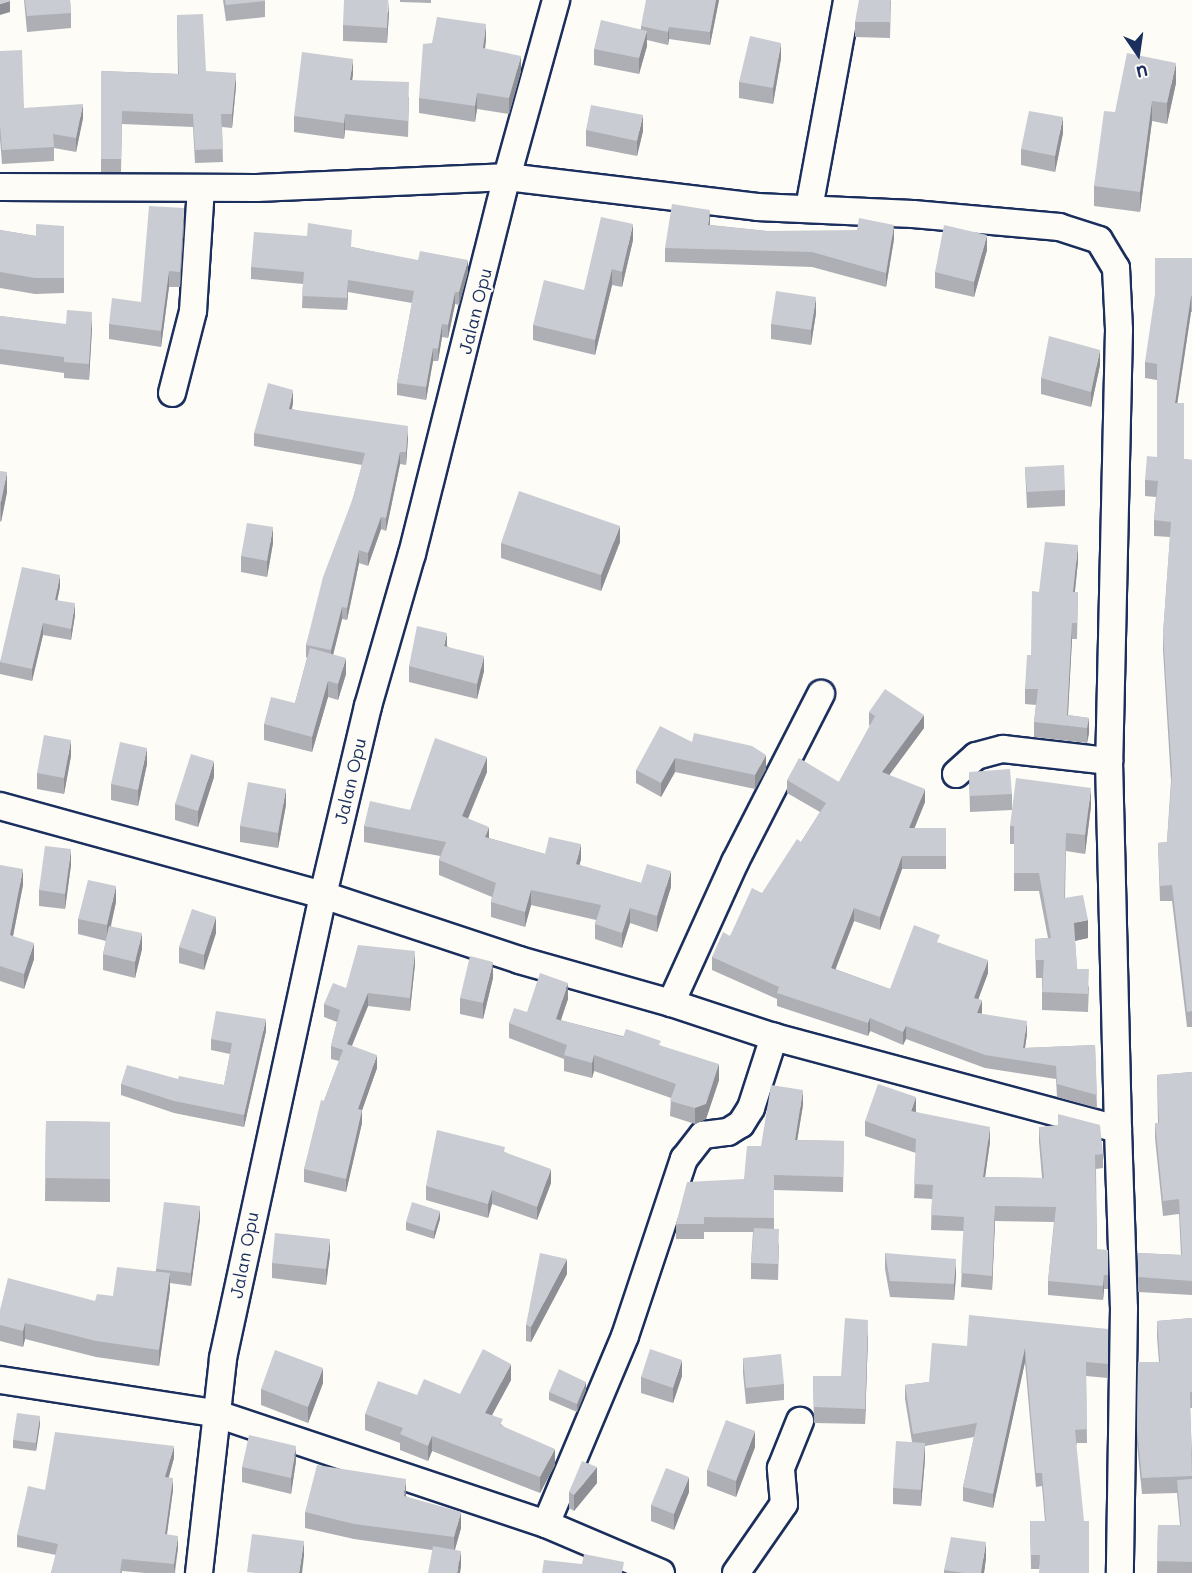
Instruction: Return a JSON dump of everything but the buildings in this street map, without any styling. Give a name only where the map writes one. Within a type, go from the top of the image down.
[{"type":"street","name":"Jalan Opu","points":[[199,1573],[214,1413],[242,1257],[323,895],[368,706],[478,303],[507,177],[556,0]]},
{"type":"street","points":[[809,208],[847,0]]},
{"type":"street","points":[[0,188],[201,188],[507,177],[757,207],[809,208],[1059,227],[1099,240],[1109,252],[1116,268],[1119,330],[1109,761],[1124,1308],[1120,1573]]},
{"type":"street","points":[[172,393],[192,311],[201,188]]},
{"type":"street","points":[[671,1003],[735,862],[821,694]]},
{"type":"street","points":[[956,774],[976,756],[1003,749],[1109,761]]},
{"type":"street","points":[[0,806],[323,895],[519,960],[671,1003],[774,1037],[1118,1129]]},
{"type":"street","points":[[546,1524],[629,1325],[684,1159],[703,1135],[728,1132],[741,1124],[751,1108],[774,1037]]},
{"type":"street","points":[[0,1380],[214,1413],[546,1524],[661,1573]]},
{"type":"street","points":[[736,1573],[784,1504],[781,1468],[800,1421]]}]
